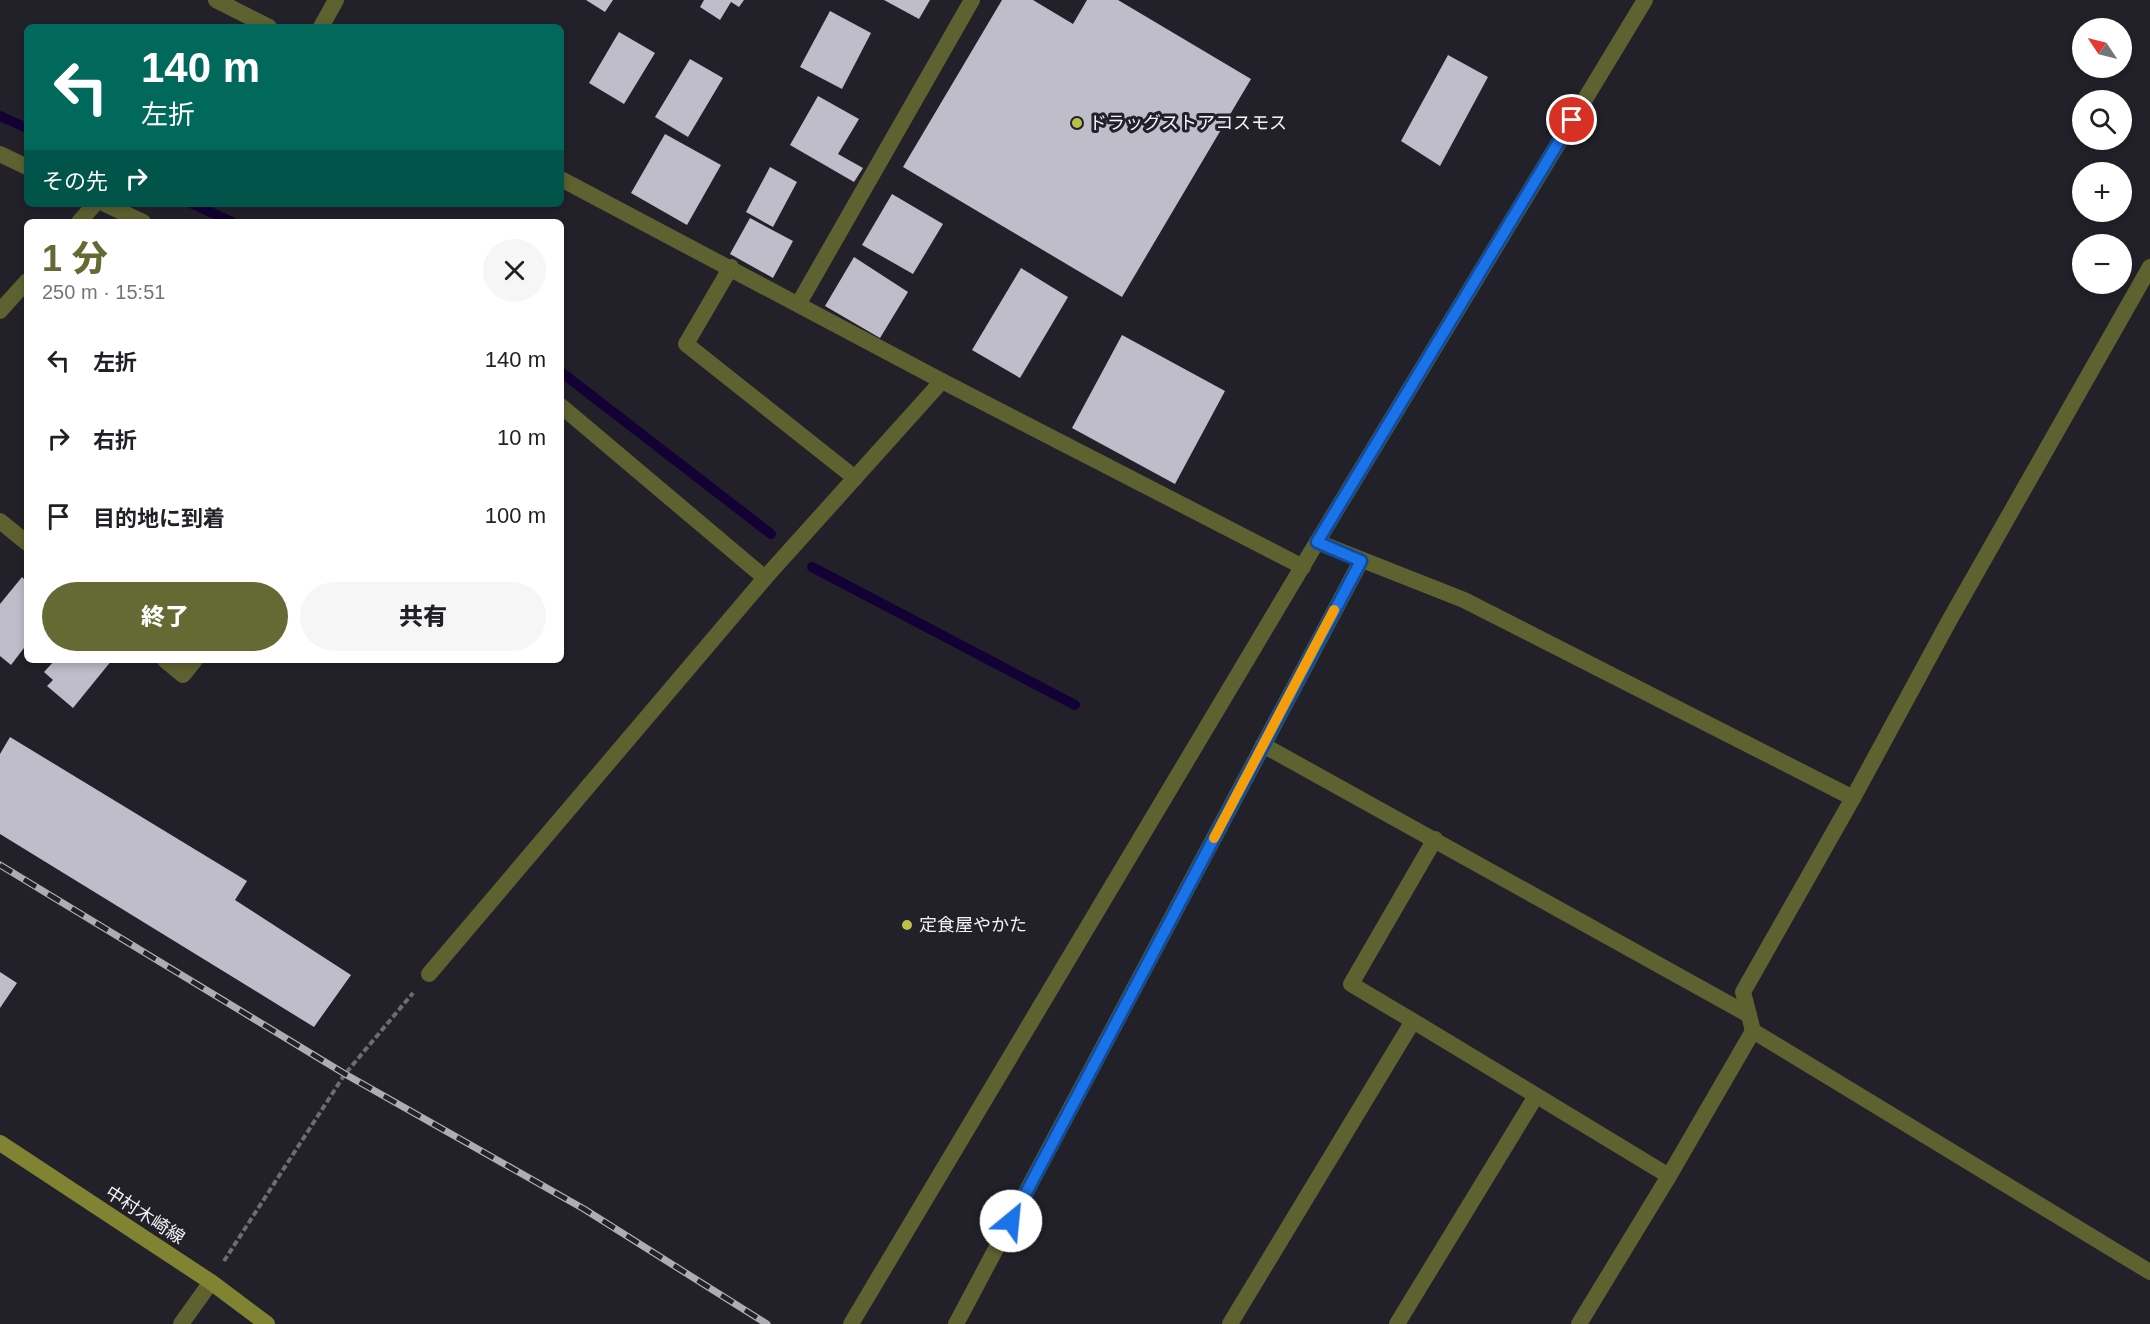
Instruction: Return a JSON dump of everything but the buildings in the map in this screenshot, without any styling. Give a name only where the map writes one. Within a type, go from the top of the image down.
[{"type":"main road","name":"中村木崎線","points":[[0,1143],[211,1282],[267,1324]]},
{"type":"street","points":[[216,0],[263,24]]},
{"type":"street","points":[[323,24],[336,0]]},
{"type":"street","points":[[799,303],[972,0]]},
{"type":"street","points":[[850,1324],[1317,542],[1645,0]]},
{"type":"street","points":[[0,154],[24,165]]},
{"type":"street","points":[[564,180],[942,381],[1303,567]]},
{"type":"street","points":[[82,219],[92,207]]},
{"type":"street","points":[[111,207],[137,219]]},
{"type":"street","points":[[730,267],[686,344],[855,478]]},
{"type":"street","points":[[1579,1324],[1669,1176],[1751,1023],[1743,992],[1853,798],[1948,621],[2150,267]]},
{"type":"street","points":[[0,311],[24,284]]},
{"type":"street","points":[[429,975],[765,578],[942,381]]},
{"type":"street","points":[[564,409],[765,578]]},
{"type":"street","points":[[0,520],[24,540]]},
{"type":"street","points":[[1317,542],[1464,600],[1853,798]]},
{"type":"street","points":[[956,1324],[1361,561]]},
{"type":"street","points":[[169,663],[183,675],[193,663]]},
{"type":"street","points":[[1263,745],[1435,839],[1751,1023],[2150,1272]]},
{"type":"street","points":[[1435,839],[1351,984],[1669,1176]]},
{"type":"street","points":[[1230,1324],[1413,1021]]},
{"type":"street","points":[[1397,1324],[1536,1096]]},
{"type":"street","points":[[181,1324],[211,1282]]},
{"type":"path","points":[[211,1282],[345,1074],[429,975]]},
{"type":"waterway","points":[[0,116],[24,127]]},
{"type":"waterway","points":[[200,207],[226,219]]},
{"type":"waterway","points":[[564,374],[771,534]]},
{"type":"waterway","points":[[812,567],[1075,705]]},
{"type":"railway","points":[[0,865],[345,1074],[584,1209],[767,1324]]},
{"type":"slow traffic","points":[[1214,838],[1334,610]]},
{"type":"place","name":"ドラッグストアコスモス","points":[[1077,123]]},
{"type":"place","name":"定食屋やかた","points":[[907,925]]},
{"type":"route","points":[[1011,1221],[1361,561],[1317,542],[1572,120]]}]
